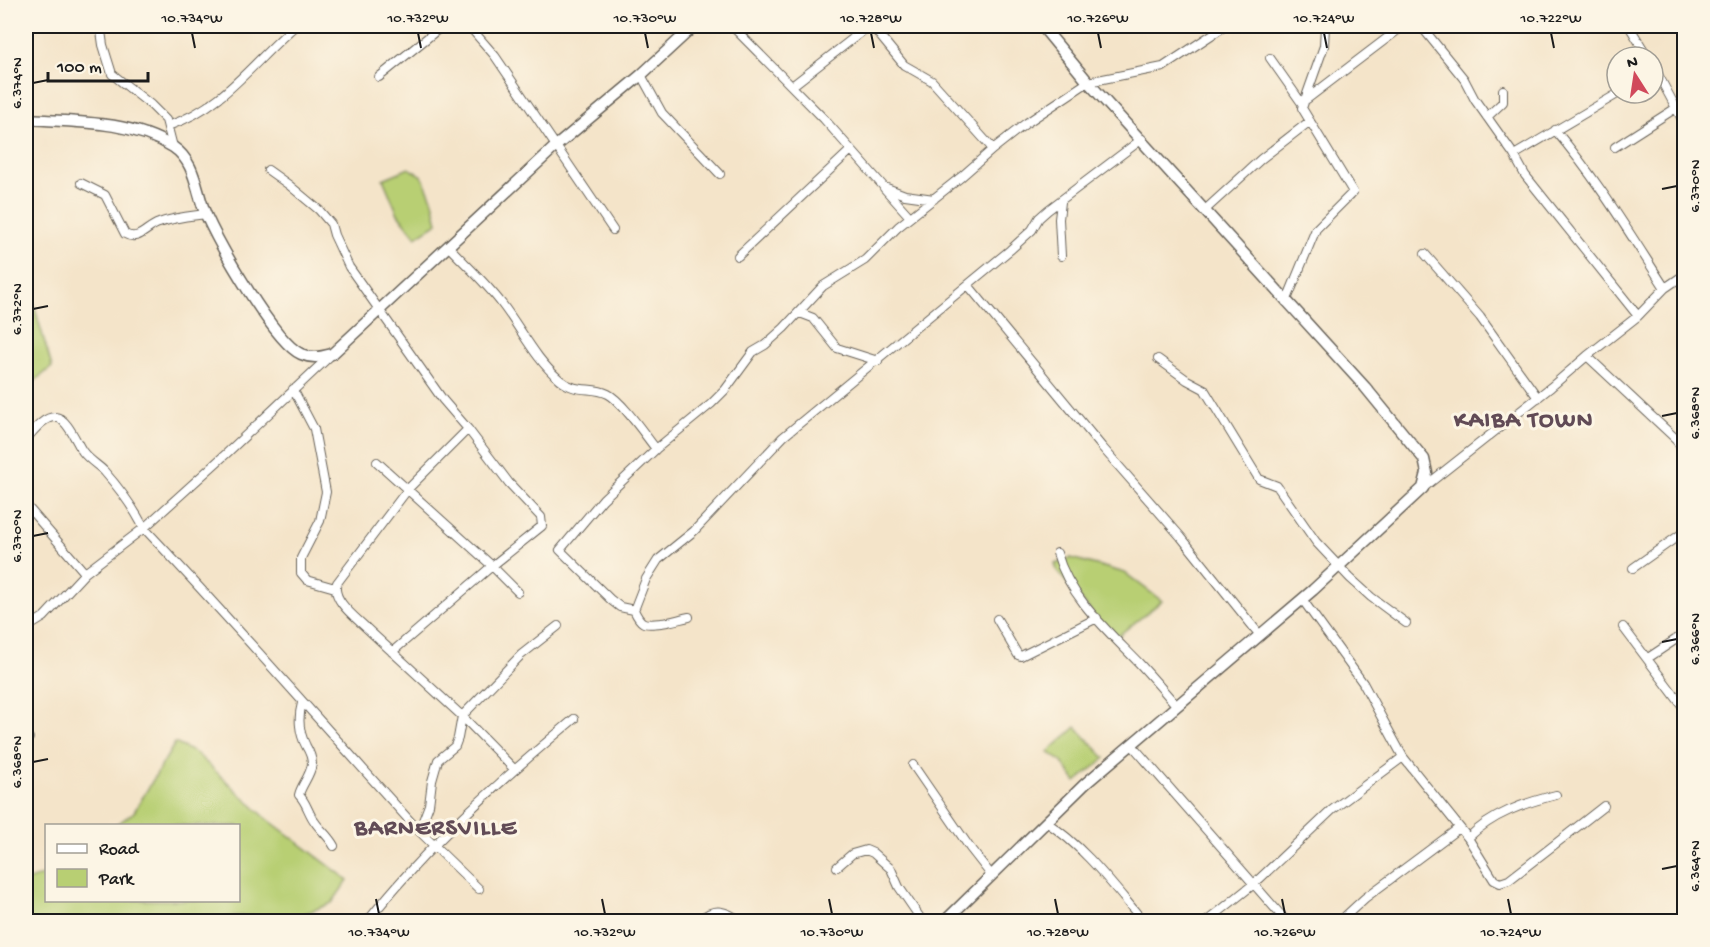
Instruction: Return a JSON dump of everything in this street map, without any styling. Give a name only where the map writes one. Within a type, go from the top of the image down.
[{"type":"main road","points":[[26,119],[94,123],[134,129],[173,147],[188,161],[206,214],[234,268],[267,318],[288,346],[300,354],[316,358],[332,354],[556,146],[641,75],[694,26]]},
{"type":"main road","points":[[944,921],[1085,784],[1339,566],[1423,488],[1427,473],[1424,459],[1365,387],[1088,82],[1042,26]]},
{"type":"street","points":[[103,26],[101,31],[103,45],[112,74],[151,105],[165,120],[173,147]]},
{"type":"street","points":[[168,126],[188,119],[223,96],[296,26]]},
{"type":"street","points":[[380,77],[442,26]]},
{"type":"street","points":[[469,26],[495,56],[613,230]]},
{"type":"street","points":[[732,26],[824,119],[910,217]]},
{"type":"street","points":[[792,86],[871,26],[904,64],[932,81],[993,148]]},
{"type":"street","points":[[689,617],[672,623],[645,624],[640,621],[634,610],[620,607],[611,600],[560,550],[603,499],[656,449],[711,404],[725,390],[753,352],[765,345],[800,313],[823,286],[865,260],[910,217],[993,148],[1025,123],[1088,82],[1163,67],[1225,26]]},
{"type":"street","points":[[1286,302],[1316,229],[1353,192],[1302,108],[1324,46],[1326,26]]},
{"type":"street","points":[[1305,102],[1403,26]]},
{"type":"street","points":[[1421,26],[1464,79],[1525,175],[1638,316]]},
{"type":"street","points":[[1629,26],[1641,45]]},
{"type":"street","points":[[1270,58],[1305,102]]},
{"type":"street","points":[[641,75],[662,113],[720,174]]},
{"type":"street","points":[[1665,89],[1684,123]]},
{"type":"street","points":[[1487,117],[1503,102],[1503,90]]},
{"type":"street","points":[[1514,155],[1605,101]]},
{"type":"street","points":[[1615,147],[1676,108]]},
{"type":"street","points":[[1205,210],[1261,159],[1310,121]]},
{"type":"street","points":[[1555,130],[1596,183],[1665,288]]},
{"type":"street","points":[[634,610],[646,579],[658,560],[694,531],[783,437],[968,285],[1032,230],[1039,218],[1142,139]]},
{"type":"street","points":[[738,256],[850,150]]},
{"type":"street","points":[[268,170],[289,184],[332,224],[334,235],[349,267],[379,312],[443,400],[509,483],[542,517],[542,526],[392,652]]},
{"type":"street","points":[[81,183],[105,195],[125,234],[131,237],[138,236],[157,223],[206,214]]},
{"type":"street","points":[[884,187],[904,195],[934,199]]},
{"type":"street","points":[[1061,202],[1059,219],[1061,256]]},
{"type":"street","points":[[449,247],[500,302],[530,342],[535,355],[549,369],[568,386],[609,394],[656,449]]},
{"type":"street","points":[[1425,254],[1480,317],[1538,398]]},
{"type":"street","points":[[1423,488],[1638,316],[1665,288],[1683,278]]},
{"type":"street","points":[[968,285],[1102,447],[1181,537],[1259,634]]},
{"type":"street","points":[[800,313],[813,318],[837,348],[878,361]]},
{"type":"street","points":[[26,628],[44,617],[85,573],[144,528],[332,354]]},
{"type":"street","points":[[1587,356],[1676,439],[1684,454]]},
{"type":"street","points":[[1158,359],[1187,380],[1204,388],[1259,479],[1277,486],[1317,542],[1339,566],[1371,597],[1406,623]]},
{"type":"street","points":[[293,389],[314,429],[326,492],[320,521],[300,558],[301,573],[307,580],[335,588],[347,610],[462,716],[514,769]]},
{"type":"street","points":[[26,439],[37,426],[48,419],[59,418],[69,428],[84,454],[114,483],[134,509],[144,528],[252,644],[302,703],[419,831],[479,889]]},
{"type":"street","points":[[335,588],[408,489],[468,429]]},
{"type":"street","points":[[377,462],[519,592]]},
{"type":"street","points":[[26,505],[85,573]]},
{"type":"street","points":[[1633,568],[1684,532]]},
{"type":"street","points":[[1057,552],[1060,566],[1069,582],[1097,618],[1176,705]]},
{"type":"street","points":[[1302,599],[1363,683],[1403,757],[1468,838],[1494,880],[1500,883],[1509,880],[1604,806]]},
{"type":"street","points":[[997,619],[1020,656],[1097,618]]},
{"type":"street","points":[[419,831],[429,805],[438,760],[455,746],[462,716],[521,655],[558,626]]},
{"type":"street","points":[[1623,627],[1684,708]]},
{"type":"street","points":[[1648,658],[1684,634]]},
{"type":"street","points":[[302,703],[298,715],[304,743],[310,752],[312,762],[306,783],[299,795],[305,800],[315,823],[328,835],[334,846]]},
{"type":"street","points":[[367,921],[393,888],[433,846],[514,769],[574,719]]},
{"type":"street","points":[[1132,745],[1256,883],[1287,921]]},
{"type":"street","points":[[1206,921],[1256,883],[1332,810],[1403,757]]},
{"type":"street","points":[[913,765],[992,876]]},
{"type":"street","points":[[1468,838],[1491,819],[1532,801],[1556,795]]},
{"type":"street","points":[[1046,822],[1060,831],[1082,852],[1144,921]]},
{"type":"street","points":[[1340,921],[1365,898],[1459,828]]},
{"type":"street","points":[[837,867],[852,854],[866,850],[873,853],[891,868],[898,887],[923,921]]},
{"type":"street","points":[[699,920],[706,913],[718,910],[742,921]]},
{"type":"green space","points":[[409,168],[422,176],[433,201],[438,223],[416,237],[398,214],[383,179]]},
{"type":"green space","points":[[26,278],[52,367],[26,388]]},
{"type":"green space","points":[[1071,558],[1125,573],[1162,601],[1114,639],[1057,571],[1055,564]]},
{"type":"green space","points":[[1076,727],[1105,758],[1076,782],[1061,761],[1048,752]]},
{"type":"green space","points":[[175,743],[197,754],[266,818],[348,880],[332,903],[299,916],[238,916],[193,922],[26,921],[26,881],[45,874],[45,902],[240,902],[240,824],[117,824],[134,812]]},
{"type":"district","name":"KAIBA TOWN","points":[[1524,418]]},
{"type":"district","name":"BARNERSVILLE","points":[[436,826]]}]
